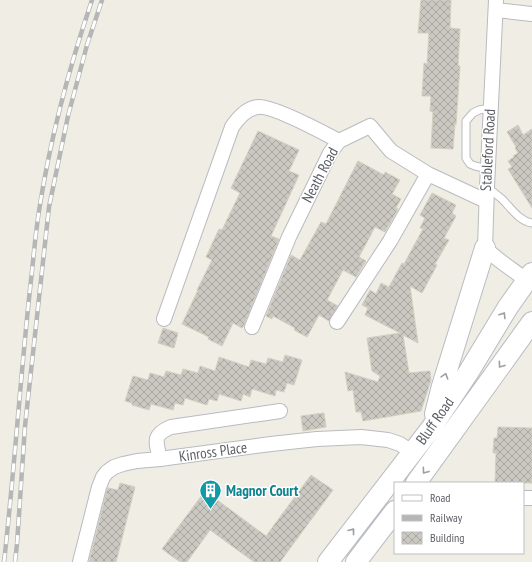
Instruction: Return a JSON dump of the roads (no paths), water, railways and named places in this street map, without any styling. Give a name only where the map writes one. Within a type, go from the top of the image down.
[{"type":"main road","points":[[432,428],[442,386],[484,248]]},
{"type":"main road","name":"Bluff Road","points":[[328,562],[432,428],[529,276]]},
{"type":"main road","name":"Bluff Road","points":[[417,482],[526,339],[532,322]]},
{"type":"main road","points":[[356,562],[394,512]]},
{"type":"street","points":[[496,5],[532,14]]},
{"type":"street","name":"Stableford Road","points":[[484,248],[496,5]]},
{"type":"street","points":[[164,319],[232,127],[237,119],[259,106],[284,114],[338,141]]},
{"type":"street","name":"Neath Road","points":[[252,327],[289,236],[322,167],[338,141],[370,126],[390,151],[428,174],[486,201]]},
{"type":"street","points":[[337,322],[390,241],[428,174]]},
{"type":"street","points":[[484,248],[512,269],[529,276]]},
{"type":"street","points":[[160,459],[156,442],[157,438],[160,433],[171,427],[280,411]]},
{"type":"street","name":"Kinross Place","points":[[80,562],[99,487],[107,472],[114,467],[123,464],[271,444],[317,439],[361,437],[388,440],[400,444],[413,453]]},
{"type":"lane","points":[[488,169],[470,164],[466,158],[466,121],[473,113],[490,108]]},
{"type":"lane","points":[[486,187],[501,198],[519,217],[532,224]]},
{"type":"railway","points":[[4,562],[28,307],[43,184],[61,104],[92,0]]},
{"type":"railway","points":[[15,562],[25,426],[49,207],[68,116],[87,45],[102,0]]},
{"type":"place","name":"Magnor Court","points":[[211,510]]}]
